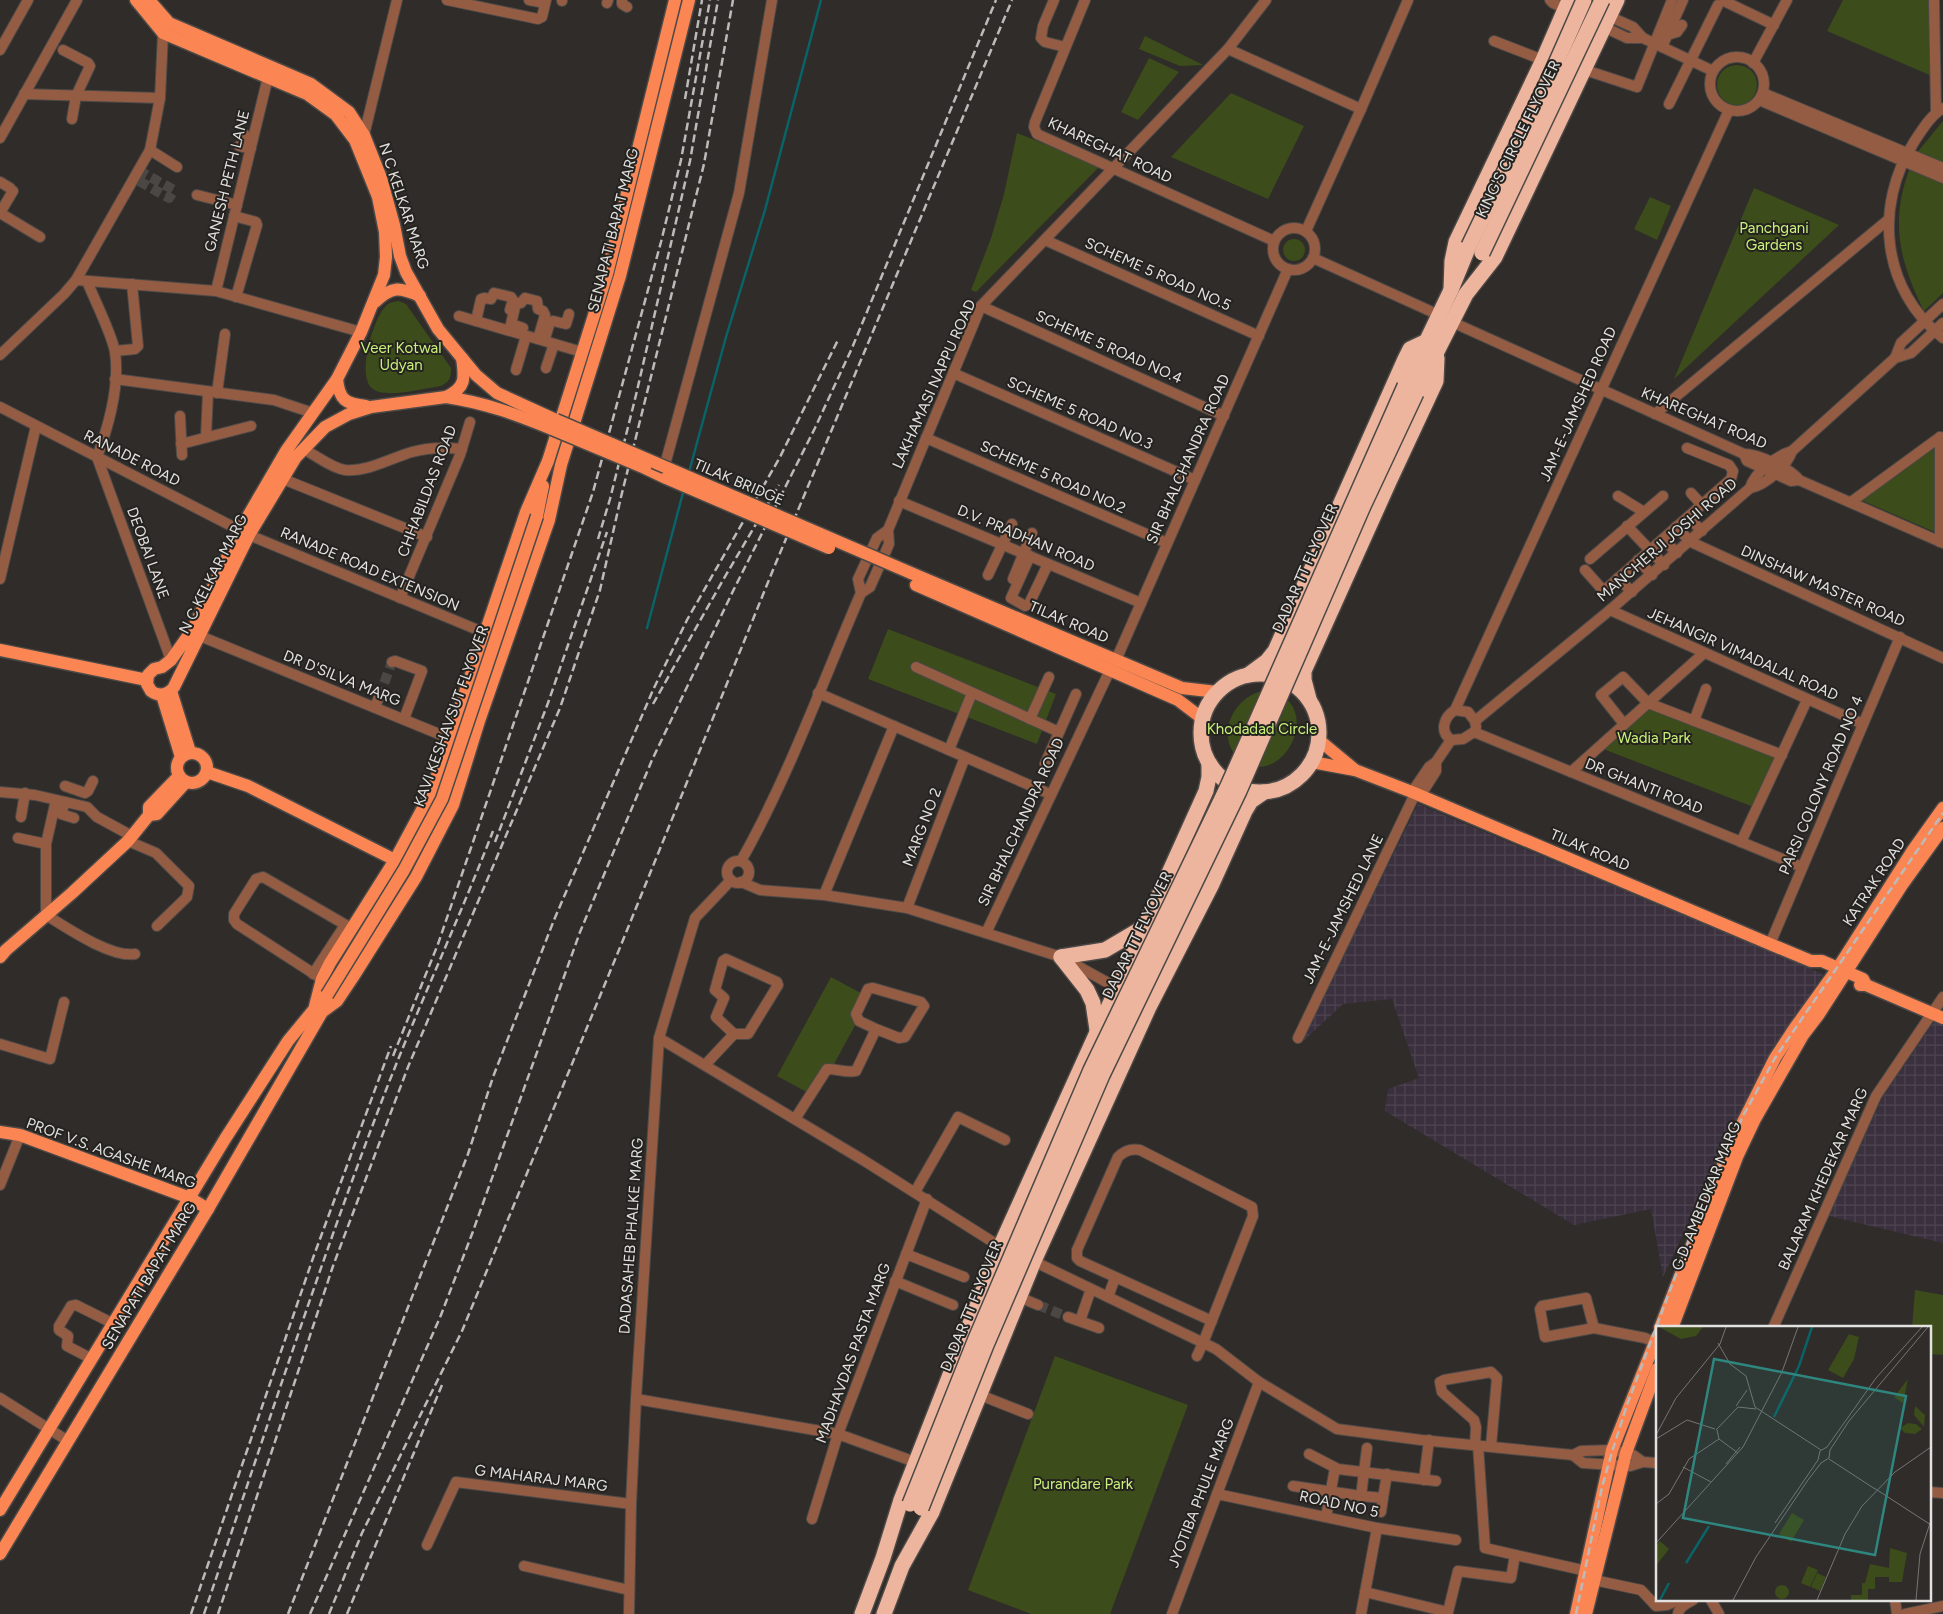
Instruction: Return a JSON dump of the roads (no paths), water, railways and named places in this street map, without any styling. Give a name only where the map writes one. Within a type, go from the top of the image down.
[{"type":"highway","name":"KING'S CIRCLE FLYOVER","points":[[1466,294],[1476,249],[1584,0]]},
{"type":"highway","name":"KING'S CIRCLE FLYOVER","points":[[1446,318],[1451,290],[1476,249],[1602,0]]},
{"type":"highway","points":[[1446,318],[1495,257],[1617,0]]},
{"type":"highway","points":[[1451,290],[1452,260],[1456,242],[1569,3]]},
{"type":"highway","name":"DADAR TT FLYOVER","points":[[916,1506],[975,1340],[1091,1070],[1228,786],[1446,318]]},
{"type":"highway","points":[[1432,346],[1436,381],[1388,482],[1304,671],[1304,680],[1309,699],[1318,719],[1319,740],[1312,762],[1299,777],[1283,788],[1264,792],[1232,785],[1219,776],[1209,763],[1203,749],[1201,734],[1203,719],[1208,705],[1218,692],[1232,681],[1248,675],[1267,661],[1275,651],[1407,354],[1410,349],[1432,346]]},
{"type":"highway","points":[[1248,675],[1266,674],[1282,678],[1298,687],[1309,699]]},
{"type":"highway","points":[[862,1614],[915,1462],[1000,1247],[1206,791],[1209,763]]},
{"type":"highway","points":[[902,1566],[932,1512],[1034,1261],[1152,1002],[1212,884],[1245,811],[1251,801],[1264,792]]},
{"type":"highway","points":[[1170,869],[1212,884]]},
{"type":"highway","points":[[1097,1030],[1093,1004],[1087,990],[1061,957],[1104,950],[1144,927]]},
{"type":"highway","points":[[1069,1094],[1104,1107]]},
{"type":"highway","points":[[883,1558],[916,1506]]},
{"type":"highway","points":[[884,1614],[902,1566],[916,1506]]},
{"type":"main road","name":"N C KELKAR MARG","points":[[136,0],[163,33],[307,94],[336,115],[355,140],[378,197],[385,232],[384,275],[361,332],[337,379],[286,451],[193,629],[167,663],[150,672],[147,680]]},
{"type":"main road","name":"N C KELKAR MARG","points":[[149,0],[169,23],[312,84],[349,112],[364,134],[380,178],[394,225],[400,256],[406,272],[438,329],[462,358]]},
{"type":"main road","name":"SENAPATI BAPAT MARG","points":[[554,463],[582,352],[607,274],[675,0]]},
{"type":"main road","name":"SENAPATI BAPAT MARG","points":[[554,463],[620,276],[689,0]]},
{"type":"main road","points":[[373,303],[385,292],[395,289],[420,296]]},
{"type":"main road","points":[[446,397],[454,394],[461,386],[464,376],[462,358]]},
{"type":"main road","points":[[462,358],[476,375],[497,393],[554,424]]},
{"type":"main road","points":[[337,379],[338,390],[342,398],[352,405],[371,407]]},
{"type":"main road","name":"N C KELKAR MARG","points":[[170,690],[200,636],[245,532],[296,456],[326,427],[349,414],[371,407],[446,397]]},
{"type":"main road","points":[[446,397],[474,401],[554,424]]},
{"type":"main road","name":"TILAK BRIDGE","points":[[554,424],[909,577]]},
{"type":"main road","name":"KAVI KESHAVSUT FLYOVER","points":[[316,1013],[404,870],[442,799],[538,516],[554,463]]},
{"type":"main road","points":[[316,1013],[318,976],[330,963],[348,926],[395,860],[431,793],[526,512],[554,463]]},
{"type":"main road","points":[[316,1013],[337,1001],[416,877],[453,805],[480,720],[549,520],[554,463]]},
{"type":"main road","name":"TILAK ROAD","points":[[909,577],[1113,665],[1182,688],[1218,692]]},
{"type":"main road","points":[[0,650],[147,680],[151,691],[170,690],[186,755]]},
{"type":"main road","name":"TILAK ROAD","points":[[1113,665],[1178,700],[1203,719]]},
{"type":"main road","name":"TILAK ROAD","points":[[1319,740],[1355,770]]},
{"type":"main road","points":[[183,779],[199,782],[207,772],[206,760],[202,756],[186,755]]},
{"type":"main road","points":[[183,779],[177,766],[186,755]]},
{"type":"main road","name":"TILAK ROAD","points":[[1312,762],[1355,770],[1416,794],[1811,961],[1818,967],[1837,976],[1863,979],[1866,985],[1938,1016]]},
{"type":"main road","points":[[207,772],[248,786],[395,860],[416,877]]},
{"type":"main road","points":[[2,952],[130,839],[149,815],[157,814],[183,779]]},
{"type":"main road","name":"KATRAK ROAD","points":[[1837,976],[1864,935],[1902,885],[1928,840],[1943,808]]},
{"type":"main road","name":"KATRAK ROAD","points":[[1928,840],[1943,828]]},
{"type":"main road","name":"G.D. AMBEDKAR MARG","points":[[1673,1326],[1709,1218],[1728,1152],[1775,1058],[1794,1029],[1837,976]]},
{"type":"main road","name":"SENAPATI BAPAT MARG","points":[[0,1510],[222,1145],[288,1041],[316,1013]]},
{"type":"main road","name":"SENAPATI BAPAT MARG","points":[[0,1554],[208,1209],[316,1013]]},
{"type":"main road","name":"PROF V.S. AGASHE MARG","points":[[0,1132],[20,1136],[190,1198],[208,1209]]},
{"type":"main road","points":[[222,1145],[240,1154]]},
{"type":"main road","name":"G.D. AMBEDKAR MARG","points":[[1661,1326],[1709,1218]]},
{"type":"main road","points":[[136,1287],[154,1298]]},
{"type":"main road","points":[[121,1311],[140,1322]]},
{"type":"main road","points":[[1586,1614],[1608,1464],[1656,1339]]},
{"type":"main road","points":[[1576,1614],[1592,1575],[1624,1460],[1656,1372]]},
{"type":"street","points":[[0,50],[28,0]]},
{"type":"street","points":[[1,133],[77,0]]},
{"type":"street","points":[[364,134],[396,0]]},
{"type":"street","points":[[447,0],[538,19],[542,17],[545,2],[529,0]]},
{"type":"street","points":[[661,471],[739,193],[772,0]]},
{"type":"street","points":[[1054,0],[1043,26],[1041,38],[1045,42],[1065,48]]},
{"type":"street","name":"KHAREGHAT ROAD","points":[[1084,0],[1036,122],[1035,131],[1040,137],[1274,241]]},
{"type":"street","name":"LAKHAMASI NAPPU ROAD","points":[[741,861],[760,827],[786,770],[860,593],[858,579],[877,538],[888,530],[982,306],[1228,49],[1266,0]]},
{"type":"street","points":[[1306,231],[1408,0]]},
{"type":"street","points":[[1550,0],[1569,3],[1606,22],[1633,27],[1643,38],[1714,71]]},
{"type":"street","points":[[1585,70],[1637,87],[1658,45],[1672,0]]},
{"type":"street","points":[[1658,45],[1667,35],[1683,0]]},
{"type":"street","points":[[1753,63],[1787,0]]},
{"type":"street","points":[[1934,0],[1940,110],[1918,135],[1905,158],[1894,188],[1889,219],[1889,239],[1898,278],[1906,296],[1924,322],[1939,335]]},
{"type":"street","points":[[1669,104],[1722,3],[1726,2],[1774,25]]},
{"type":"street","points":[[1667,35],[1677,32],[1682,26]]},
{"type":"street","points":[[152,151],[160,98],[163,33]]},
{"type":"street","points":[[1494,41],[1543,60]]},
{"type":"street","points":[[1228,49],[1361,110]]},
{"type":"street","points":[[63,50],[89,64],[76,96],[72,120]]},
{"type":"street","points":[[1737,57],[1746,59],[1759,69],[1763,79],[1761,96],[1749,108],[1728,110],[1716,101],[1713,96],[1710,86],[1714,71],[1728,59],[1737,57]]},
{"type":"street","name":"GANESH PETH LANE","points":[[216,291],[237,204],[246,141],[268,77]]},
{"type":"street","points":[[24,94],[160,98]]},
{"type":"street","points":[[1761,96],[1905,158],[1943,178]]},
{"type":"street","name":"JAM-E-JAMSHED ROAD","points":[[1455,710],[1728,110]]},
{"type":"street","points":[[0,354],[64,294],[76,280],[152,151],[160,143]]},
{"type":"street","points":[[152,151],[177,167]]},
{"type":"street","points":[[1905,158],[1943,168]]},
{"type":"street","points":[[0,182],[12,190],[0,213],[23,224],[40,237]]},
{"type":"street","points":[[197,195],[237,204]]},
{"type":"street","points":[[234,216],[256,222],[257,224],[236,297]]},
{"type":"street","points":[[1655,414],[1889,219]]},
{"type":"street","points":[[1299,228],[1306,231],[1313,240],[1315,248],[1313,258],[1303,268],[1296,270],[1288,269],[1276,261],[1273,254],[1274,241],[1284,230],[1299,228]]},
{"type":"street","name":"SCHEME 5 ROAD NO.5","points":[[1045,240],[1259,336]]},
{"type":"street","name":"KHAREGHAT ROAD","points":[[1313,258],[1708,438],[1744,454],[1752,454],[1773,468],[1795,474],[1800,480],[1942,542]]},
{"type":"street","name":"SIR BHALCHANDRA ROAD","points":[[986,934],[1050,794],[1113,665],[1288,269]]},
{"type":"street","points":[[76,280],[216,291],[361,332]]},
{"type":"street","points":[[87,281],[115,351],[115,379],[108,429],[97,457]]},
{"type":"street","points":[[115,351],[135,349],[138,346],[132,284]]},
{"type":"street","points":[[476,321],[481,299],[491,299],[494,293],[512,298],[506,323]]},
{"type":"street","name":"MANCHERJI JOSHI ROAD","points":[[1895,358],[1901,343],[1943,304]]},
{"type":"street","name":"SCHEME 5 ROAD NO.4","points":[[982,306],[1224,416]]},
{"type":"street","points":[[546,368],[544,339],[550,322],[566,324],[569,314]]},
{"type":"street","points":[[459,316],[526,336],[544,339],[582,352]]},
{"type":"street","name":"MANCHERJI JOSHI ROAD","points":[[1451,740],[1463,739],[1474,727],[1691,542],[1750,488],[1753,480],[1773,468],[1782,454],[1792,451],[1895,358],[1911,353],[1939,335],[1943,323]]},
{"type":"street","points":[[206,437],[225,334]]},
{"type":"street","points":[[516,370],[526,336]]},
{"type":"street","name":"SCHEME 5 ROAD NO.3","points":[[953,373],[1195,480]]},
{"type":"street","points":[[115,379],[274,400],[313,413]]},
{"type":"street","name":"RANADE ROAD","points":[[0,407],[245,532]]},
{"type":"street","points":[[180,416],[182,455]]},
{"type":"street","name":"CHHABILDAS ROAD","points":[[400,598],[462,449],[470,422]]},
{"type":"street","points":[[0,579],[36,426]]},
{"type":"street","points":[[181,444],[251,426]]},
{"type":"street","points":[[1851,502],[1940,437],[1942,542]]},
{"type":"street","name":"SCHEME 5 ROAD NO.2","points":[[926,438],[1167,543]]},
{"type":"street","points":[[1700,454],[1708,438]]},
{"type":"street","points":[[1715,460],[1722,444]]},
{"type":"street","points":[[303,449],[345,470],[366,468],[413,452],[438,447],[462,449]]},
{"type":"street","points":[[1586,570],[1603,589],[1732,479],[1733,474],[1729,465],[1687,448]]},
{"type":"street","name":"DEOBAI LANE","points":[[97,457],[167,663]]},
{"type":"street","points":[[282,479],[427,537]]},
{"type":"street","points":[[1691,493],[1702,505]]},
{"type":"street","points":[[1714,494],[1728,508]]},
{"type":"street","points":[[1618,496],[1644,512]]},
{"type":"street","points":[[1590,559],[1663,496]]},
{"type":"street","name":"D.V. PRADHAN ROAD","points":[[899,501],[1004,542],[1048,564],[1141,603]]},
{"type":"street","points":[[1688,517],[1702,531]]},
{"type":"street","points":[[988,575],[1012,524]]},
{"type":"street","points":[[1628,526],[1664,565]]},
{"type":"street","name":"DINSHAW MASTER ROAD","points":[[1676,528],[1691,542],[1943,658]]},
{"type":"street","name":"RANADE ROAD EXTENSION","points":[[245,532],[508,642]]},
{"type":"street","points":[[1032,533],[1011,598],[1026,606],[1029,604],[1048,564]]},
{"type":"street","points":[[1663,539],[1677,554]]},
{"type":"street","points":[[1009,587],[1026,553]]},
{"type":"street","points":[[1638,560],[1652,575]]},
{"type":"street","points":[[1618,578],[1632,592]]},
{"type":"street","name":"JEHANGIR VIMADALAL ROAD","points":[[1610,610],[1863,724]]},
{"type":"street","name":"DR D'SILVA MARG","points":[[200,636],[472,747]]},
{"type":"street","name":"PARSI COLONY ROAD NO 4","points":[[1770,944],[1900,637]]},
{"type":"street","points":[[1571,772],[1704,652]]},
{"type":"street","points":[[392,662],[395,661],[422,671],[404,720]]},
{"type":"street","points":[[916,667],[1059,732]]},
{"type":"street","points":[[1030,719],[1049,677]]},
{"type":"street","points":[[1624,724],[1602,698],[1602,693],[1624,677],[1648,703],[1782,755]]},
{"type":"street","points":[[1694,721],[1706,689]]},
{"type":"street","points":[[949,750],[972,692]]},
{"type":"street","points":[[818,693],[1050,794]]},
{"type":"street","points":[[1045,764],[1076,694]]},
{"type":"street","points":[[374,707],[378,697]]},
{"type":"street","points":[[1742,842],[1807,700]]},
{"type":"street","points":[[1451,740],[1446,736],[1444,725],[1450,714],[1455,710],[1468,712],[1474,727]]},
{"type":"street","points":[[824,894],[894,726]]},
{"type":"street","name":"DR GHANTI ROAD","points":[[1474,727],[1571,772],[1802,867]]},
{"type":"street","name":"JAM-E-JAMSHED LANE","points":[[1298,1038],[1416,794],[1436,771],[1436,762],[1451,740]]},
{"type":"street","points":[[1053,746],[1070,754]]},
{"type":"street","name":"MARG NO 2","points":[[907,908],[965,757]]},
{"type":"street","points":[[65,786],[80,792],[88,791],[94,783],[87,807]]},
{"type":"street","points":[[0,792],[25,793],[87,807],[97,817],[130,839],[156,853],[189,886],[187,898],[157,926]]},
{"type":"street","points":[[74,818],[61,814],[68,803],[80,792]]},
{"type":"street","points":[[21,817],[25,793]]},
{"type":"street","points":[[68,803],[46,844],[46,915],[114,952],[127,955],[135,954]]},
{"type":"street","points":[[18,838],[46,844]]},
{"type":"street","points":[[736,881],[746,879],[749,872],[747,865],[741,861],[733,862],[728,867],[727,874],[736,881],[760,890],[824,894],[907,908],[1061,957],[1116,988],[1152,1002]]},
{"type":"street","points":[[318,976],[236,922],[234,914],[256,879],[261,877],[266,878],[348,926]]},
{"type":"street","name":"DADASAHEB PHALKE MARG","points":[[629,1614],[631,1504],[636,1399],[659,1038],[695,918],[736,881]]},
{"type":"street","points":[[705,1065],[734,1034],[748,1034],[778,985],[777,982],[726,959],[723,961],[714,990],[724,998],[716,1017],[734,1034]]},
{"type":"street","points":[[873,988],[921,1002],[924,1006],[905,1037],[899,1038],[876,1030],[859,1021],[856,1014],[868,989],[873,988]]},
{"type":"street","name":"BALARAM KHEDEKAR MARG","points":[[1774,1326],[1876,1096],[1938,1016],[1943,997]]},
{"type":"street","points":[[0,1044],[50,1059],[64,1002]]},
{"type":"street","points":[[795,1119],[827,1069],[856,1071],[876,1030]]},
{"type":"street","points":[[659,1038],[927,1199],[1000,1247],[1034,1261],[1216,1349],[1258,1382],[1337,1429],[1572,1455],[1584,1463],[1608,1464],[1624,1460],[1633,1455],[1643,1462],[1656,1463]]},
{"type":"street","points":[[915,1192],[958,1117],[1005,1140]]},
{"type":"street","points":[[0,1185],[20,1136]]},
{"type":"street","points":[[1197,1356],[1212,1321],[1253,1216],[1252,1207],[1137,1149],[1129,1150],[1118,1157],[1076,1253],[1080,1262],[1212,1321]]},
{"type":"street","name":"MADHAVDAS PASTA MARG","points":[[812,1519],[838,1434],[927,1199]]},
{"type":"street","points":[[906,1254],[964,1277]]},
{"type":"street","points":[[1108,1298],[1116,1278]]},
{"type":"street","points":[[895,1281],[953,1304]]},
{"type":"street","points":[[1080,1321],[1091,1289]]},
{"type":"street","points":[[1019,1297],[1038,1305]]},
{"type":"street","points":[[1594,1328],[1586,1298],[1542,1306],[1540,1309],[1545,1337],[1594,1328],[1656,1339]]},
{"type":"street","points":[[92,1359],[66,1346],[68,1336],[59,1330],[59,1326],[70,1306],[76,1305],[114,1324]]},
{"type":"street","points":[[1068,1316],[1099,1328]]},
{"type":"street","points":[[1491,1446],[1497,1378],[1494,1373],[1441,1380],[1442,1392],[1474,1420],[1476,1427],[1485,1548],[1592,1575],[1641,1590],[1656,1606],[1667,1606],[1675,1602]]},
{"type":"street","name":"JYOTIBA PHULE MARG","points":[[1172,1614],[1258,1382]]},
{"type":"street","points":[[980,1395],[1028,1414]]},
{"type":"street","points":[[0,1398],[68,1441]]},
{"type":"street","points":[[636,1399],[838,1434],[915,1462]]},
{"type":"street","points":[[1476,1427],[1493,1427]]},
{"type":"street","points":[[1424,1480],[1430,1440]]},
{"type":"street","points":[[1361,1496],[1367,1448]]},
{"type":"street","points":[[1572,1455],[1581,1451],[1612,1450],[1624,1460]]},
{"type":"street","points":[[1309,1454],[1335,1468],[1436,1481]]},
{"type":"street","points":[[1326,1517],[1335,1468]]},
{"type":"street","points":[[1380,1512],[1387,1474]]},
{"type":"street","name":"G MAHARAJ MARG","points":[[427,1545],[456,1482],[631,1504]]},
{"type":"street","points":[[1293,1486],[1383,1498]]},
{"type":"street","points":[[1930,1492],[1943,1493]]},
{"type":"street","name":"ROAD NO 5","points":[[1216,1494],[1378,1528],[1456,1540]]},
{"type":"street","points":[[1361,1614],[1378,1528]]},
{"type":"street","points":[[1365,1592],[1448,1612],[1458,1571],[1511,1578],[1515,1555]]},
{"type":"street","points":[[524,1566],[629,1590]]},
{"type":"street","points":[[1678,1614],[1678,1611],[1687,1602]]},
{"type":"street","points":[[1713,1602],[1719,1614]]},
{"type":"street","points":[[1905,1614],[1943,1606]]},
{"type":"waterway","points":[[689,472],[726,337],[765,210],[821,0]]},
{"type":"waterway","points":[[647,628],[684,489]]},
{"type":"tunnel","points":[[139,181],[169,198],[174,190],[143,173]]},
{"type":"tunnel","points":[[379,697],[392,662]]},
{"type":"tunnel","points":[[1038,1305],[1068,1317]]},
{"type":"railway","points":[[685,99],[702,0]]},
{"type":"railway","points":[[393,1056],[438,944],[593,492],[661,242],[681,160],[710,0]]},
{"type":"railway","points":[[598,539],[636,395],[690,161],[718,0]]},
{"type":"railway","points":[[218,1614],[333,1266],[408,1067],[560,708],[600,590],[621,497],[704,164],[733,0]]},
{"type":"railway","points":[[310,1614],[441,1315],[472,1234],[580,932],[652,760],[734,589],[815,428],[852,348],[996,0]]},
{"type":"railway","points":[[329,1614],[362,1533],[462,1331],[775,565],[1012,0]]},
{"type":"railway","points":[[288,1614],[468,1154],[493,1077],[554,920],[653,690],[687,620],[780,457],[839,338]]},
{"type":"railway","points":[[653,704],[779,485]]},
{"type":"railway","points":[[495,842],[548,703],[607,532]]},
{"type":"railway","points":[[1657,1326],[1705,1197],[1744,1114],[1775,1058],[1943,813]]},
{"type":"railway","points":[[204,1614],[290,1357],[357,1166],[394,1069],[493,831]]},
{"type":"railway","points":[[191,1614],[313,1258],[391,1046]]},
{"type":"railway","points":[[1576,1614],[1602,1487],[1627,1405],[1656,1328]]},
{"type":"railway","points":[[347,1614],[442,1385]]},
{"type":"park label","name":"Panchgani Gardens","points":[[1774,236]]},
{"type":"park label","name":"Veer Kotwal Udyan","points":[[401,356]]},
{"type":"park label","name":"Khodadad Circle","points":[[1262,729]]},
{"type":"park label","name":"Wadia Park","points":[[1654,738]]},
{"type":"park label","name":"Purandare Park","points":[[1083,1484]]}]
